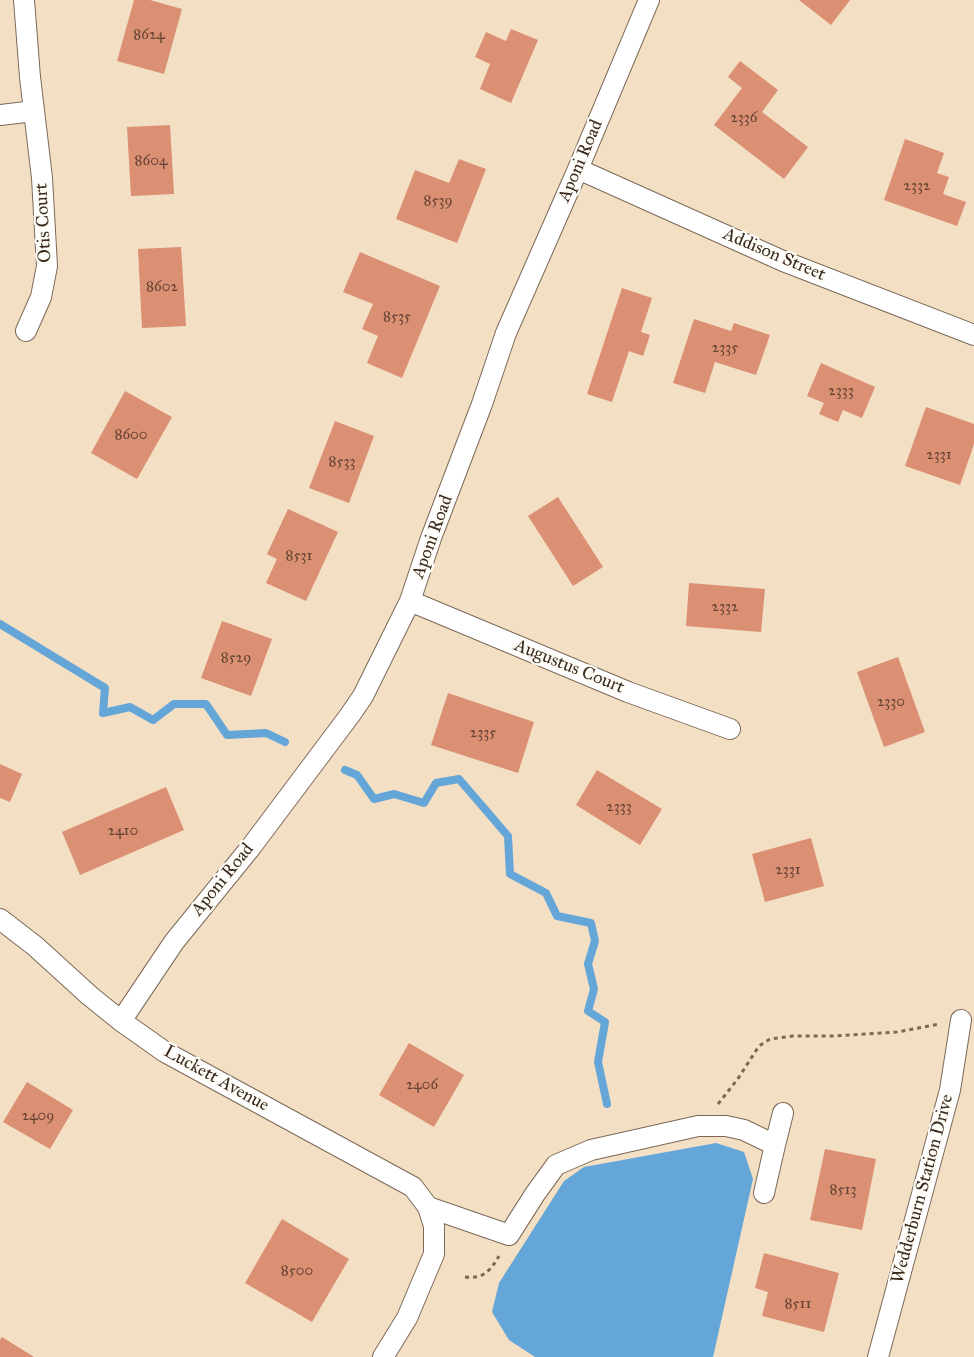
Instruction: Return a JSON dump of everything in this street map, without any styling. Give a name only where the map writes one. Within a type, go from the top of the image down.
[{"type":"street","name":"Otis Court","points":[[24,0],[30,77],[42,178],[47,266],[41,297],[26,331]]},
{"type":"street","name":"Aponi Road","points":[[121,1021],[174,942],[251,847],[363,696],[410,602],[431,538],[482,404],[506,333],[649,0]]},
{"type":"street","points":[[0,115],[34,111]]},
{"type":"street","name":"Addison Street","points":[[578,169],[783,261],[974,335]]},
{"type":"street","name":"Augustus Court","points":[[410,602],[628,692],[730,729]]},
{"type":"street","name":"Luckett Avenue","points":[[0,919],[35,946],[90,996],[121,1021],[165,1052],[413,1187],[428,1207],[434,1226],[434,1254],[406,1318],[383,1357]]},
{"type":"street","name":"Wedderburn Station Drive","points":[[878,1357],[950,1090],[961,1020]]},
{"type":"street","points":[[764,1193],[783,1113]]},
{"type":"street","points":[[428,1207],[510,1235],[556,1164],[591,1150],[698,1126],[726,1126],[744,1130],[774,1145]]},
{"type":"path","points":[[698,1126],[737,1080],[759,1046],[770,1039],[793,1036],[834,1036],[897,1032],[961,1020]]},
{"type":"path","points":[[465,1277],[475,1278],[489,1272],[510,1235]]},
{"type":"water","points":[[716,1143],[744,1152],[753,1179],[713,1357],[535,1357],[509,1340],[492,1312],[499,1283],[564,1181],[584,1167]]},
{"type":"building","points":[[134,0],[150,0],[182,9],[164,74],[117,61]]},
{"type":"building","points":[[799,0],[850,0],[831,25]]},
{"type":"building","points":[[511,29],[538,40],[511,103],[480,89],[490,64],[475,57],[486,32],[506,41]]},
{"type":"building","points":[[740,61],[778,90],[762,112],[808,147],[784,179],[714,125],[742,88],[728,77]]},
{"type":"building","points":[[170,125],[174,194],[131,196],[127,127]]},
{"type":"building","points":[[905,139],[944,153],[937,173],[949,177],[943,194],[966,202],[957,226],[884,200]]},
{"type":"building","points":[[459,159],[486,169],[457,243],[396,219],[415,170],[449,183]]},
{"type":"building","points":[[181,247],[186,326],[142,328],[138,249]]},
{"type":"building","points":[[360,252],[440,286],[402,378],[367,363],[378,336],[362,329],[373,304],[343,292]]},
{"type":"building","points":[[622,288],[652,298],[641,332],[650,335],[643,356],[629,351],[612,402],[587,394]]},
{"type":"building","points":[[694,319],[731,331],[734,323],[770,335],[756,375],[715,362],[705,393],[673,383]]},
{"type":"building","points":[[821,363],[875,387],[862,418],[843,410],[838,422],[819,414],[824,403],[807,396]]},
{"type":"building","points":[[125,391],[172,417],[137,479],[91,453]]},
{"type":"building","points":[[926,407],[974,424],[974,444],[960,485],[905,466]]},
{"type":"building","points":[[335,421],[374,436],[349,503],[309,488]]},
{"type":"building","points":[[558,497],[603,567],[573,586],[528,516]]},
{"type":"building","points":[[288,509],[338,532],[306,601],[266,583],[277,559],[267,554]]},
{"type":"building","points":[[689,583],[765,589],[761,632],[686,626]]},
{"type":"building","points":[[222,621],[272,639],[251,696],[201,678]]},
{"type":"building","points":[[898,657],[925,732],[884,747],[857,672]]},
{"type":"building","points":[[448,693],[534,722],[518,773],[431,745]]},
{"type":"building","points":[[0,764],[22,774],[10,802],[0,798]]},
{"type":"building","points":[[597,770],[662,809],[640,845],[576,805]]},
{"type":"building","points":[[166,787],[184,830],[80,875],[62,832]]},
{"type":"building","points":[[811,838],[824,886],[765,902],[752,854]]},
{"type":"building","points":[[409,1043],[464,1075],[434,1127],[379,1095]]},
{"type":"building","points":[[27,1082],[73,1110],[50,1149],[3,1122]]},
{"type":"building","points":[[825,1149],[876,1159],[862,1230],[810,1220]]},
{"type":"building","points":[[282,1219],[349,1259],[312,1322],[245,1283]]},
{"type":"building","points":[[764,1253],[839,1273],[824,1332],[762,1316],[768,1292],[755,1288]]},
{"type":"building","points":[[2,1337],[34,1357],[0,1357],[0,1340]]},
{"type":"waterway","points":[[0,624],[105,688],[103,713],[130,707],[153,720],[174,704],[206,704],[227,735],[266,733],[285,742]]},
{"type":"waterway","points":[[345,770],[357,775],[374,799],[394,794],[424,803],[436,783],[459,779],[508,836],[510,874],[546,893],[557,916],[591,923],[595,941],[588,964],[594,989],[588,1011],[605,1022],[598,1062],[607,1104]]}]
